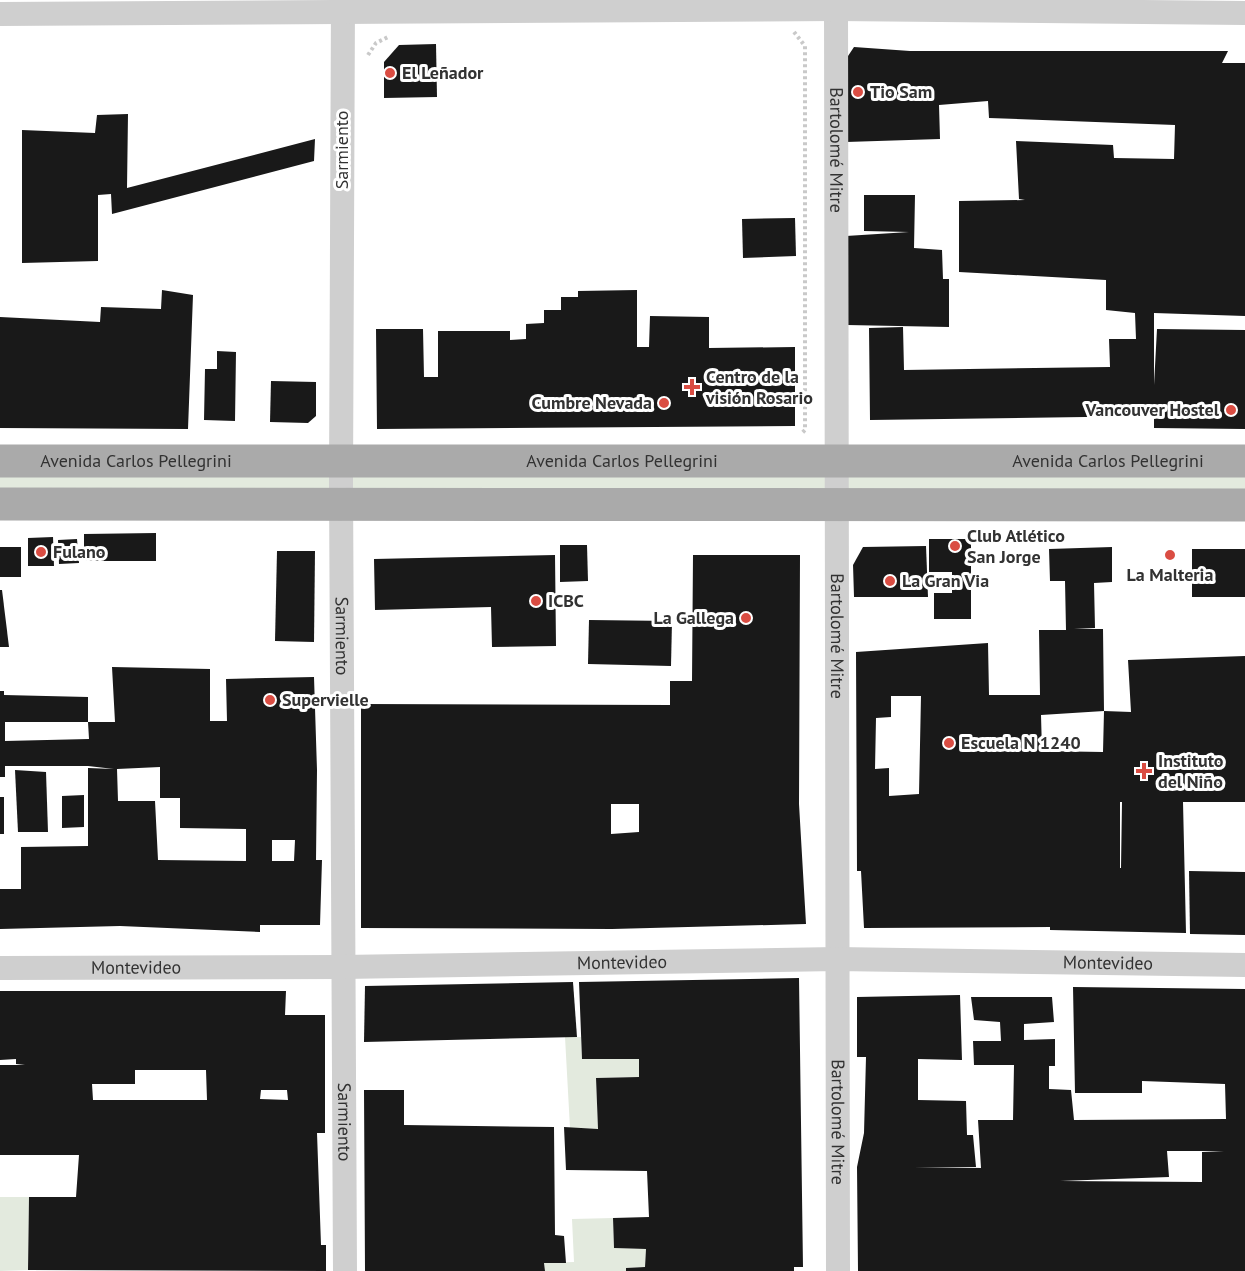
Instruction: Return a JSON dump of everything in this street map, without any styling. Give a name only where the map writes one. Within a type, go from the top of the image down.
[{"type":"main road","name":"Avenida Carlos Pellegrini","points":[[0,461],[1245,461]]},
{"type":"main road","points":[[0,504],[1245,504]]},
{"type":"street","points":[[0,14],[343,6],[836,5],[1245,13]]},
{"type":"street","name":"Bartolomé Mitre","points":[[836,5],[838,1271]]},
{"type":"street","name":"Sarmiento","points":[[343,6],[341,504],[345,1271]]},
{"type":"street","name":"Montevideo","points":[[0,968],[343,968],[837,959],[1245,965]]},
{"type":"path","points":[[368,65],[368,53],[390,36]]},
{"type":"path","points":[[794,36],[804,46],[805,58],[805,430],[798,436]]},
{"type":"shaded area","points":[[0,461],[1245,461],[1245,505],[0,504]]},
{"type":"shaded area","points":[[565,1037],[581,1037],[582,1059],[639,1059],[639,1077],[596,1078],[598,1129],[570,1128]]},
{"type":"shaded area","points":[[0,1197],[29,1197],[28,1270],[0,1271]]},
{"type":"shaded area","points":[[613,1218],[614,1248],[646,1249],[645,1267],[627,1268],[626,1271],[545,1271],[544,1263],[574,1262],[572,1219]]},
{"type":"building","points":[[436,44],[437,97],[384,98],[384,62],[399,45]]},
{"type":"building","points":[[854,47],[910,51],[1228,51],[1222,63],[1245,63],[1245,316],[1154,313],[1154,385],[1157,329],[1245,330],[1245,429],[1154,428],[1154,416],[870,420],[869,328],[903,327],[904,370],[1110,367],[1109,339],[1136,339],[1135,313],[1106,310],[1106,280],[959,272],[959,201],[1025,200],[1019,199],[1016,141],[1113,145],[1114,158],[1174,159],[1175,125],[989,118],[988,101],[939,105],[940,139],[846,142],[846,59]]},
{"type":"building","points":[[128,114],[127,188],[315,139],[314,161],[112,214],[111,194],[98,195],[98,261],[22,263],[22,130],[95,133],[97,115]]},
{"type":"building","points":[[864,195],[915,195],[914,248],[942,250],[943,279],[949,279],[949,327],[847,325],[846,236],[909,232],[864,231]]},
{"type":"building","points":[[795,218],[796,256],[743,258],[742,219]]},
{"type":"building","points":[[162,290],[193,295],[188,429],[0,428],[0,317],[100,322],[101,307],[161,309]]},
{"type":"building","points":[[637,290],[637,347],[649,347],[650,316],[709,317],[709,348],[795,347],[795,426],[377,429],[376,329],[423,329],[424,377],[438,377],[438,331],[510,331],[510,340],[526,339],[526,324],[544,323],[544,310],[561,310],[561,297],[578,297],[578,291]]},
{"type":"building","points":[[217,351],[236,352],[235,421],[204,420],[205,369],[217,369]]},
{"type":"building","points":[[271,381],[316,382],[316,416],[308,423],[270,422]]},
{"type":"building","points":[[156,533],[156,561],[84,561],[84,534]]},
{"type":"building","name":"Fulano","points":[[53,537],[54,566],[28,566],[28,538]]},
{"type":"building","points":[[77,539],[79,563],[59,564],[58,540]]},
{"type":"building","points":[[929,539],[971,539],[971,619],[934,619],[934,593],[952,593],[952,572],[929,572]]},
{"type":"building","points":[[560,545],[587,545],[588,581],[560,582]]},
{"type":"building","name":"La Gran Via","points":[[926,546],[928,597],[854,597],[853,565],[863,547]]},
{"type":"building","points":[[0,547],[21,547],[21,577],[0,577]]},
{"type":"building","points":[[1112,547],[1112,582],[1094,583],[1095,628],[1074,629],[1103,629],[1104,711],[1131,712],[1128,660],[1245,656],[1245,802],[1183,802],[1186,933],[1050,930],[1050,927],[864,928],[861,871],[857,871],[856,652],[988,643],[989,695],[1040,695],[1039,630],[1066,630],[1065,581],[1050,581],[1049,549]],"holes":[[[891,696],[921,696],[919,794],[889,796],[889,768],[875,769],[876,718],[891,717]],[[1104,711],[1103,752],[1042,751],[1041,715]],[[1120,802],[1122,802],[1121,868],[1120,868]]]},
{"type":"building","points":[[1192,549],[1245,549],[1245,597],[1192,597]]},
{"type":"building","points":[[277,551],[315,551],[314,642],[275,641]]},
{"type":"building","points":[[555,555],[556,646],[492,647],[491,607],[375,610],[374,559]]},
{"type":"building","points":[[693,555],[800,555],[799,804],[806,924],[612,929],[361,928],[361,704],[670,705],[670,681],[692,681]],"holes":[[[611,804],[639,804],[639,832],[611,834]]]},
{"type":"building","points":[[0,590],[2,590],[9,647],[0,647]]},
{"type":"building","points":[[589,620],[672,621],[671,666],[588,664]]},
{"type":"building","points":[[112,667],[210,669],[210,721],[227,721],[226,679],[314,677],[317,770],[316,860],[322,860],[320,925],[260,925],[260,932],[120,926],[0,929],[0,889],[21,889],[21,847],[88,846],[88,768],[114,769],[88,766],[5,766],[5,777],[0,777],[0,691],[4,691],[4,695],[88,697],[88,722],[115,722]],"holes":[[[5,722],[88,722],[89,739],[5,741]],[[160,767],[160,798],[180,798],[180,828],[246,829],[246,861],[158,860],[155,801],[118,801],[117,769]],[[272,840],[295,840],[294,861],[272,861]]]},
{"type":"building","points":[[15,770],[46,772],[48,832],[18,832]]},
{"type":"building","points":[[84,795],[84,827],[62,828],[62,796]]},
{"type":"building","points":[[0,797],[4,797],[4,834],[0,834]]},
{"type":"building","points":[[1189,871],[1245,872],[1245,935],[1190,934]]},
{"type":"building","points":[[799,978],[803,1267],[794,1267],[794,1271],[626,1271],[626,1268],[645,1267],[646,1249],[614,1248],[613,1218],[649,1217],[647,1171],[566,1170],[564,1127],[598,1129],[596,1078],[639,1077],[639,1059],[582,1059],[579,982]]},
{"type":"building","points":[[573,982],[577,1037],[364,1042],[365,986]]},
{"type":"building","points":[[1073,987],[1245,989],[1245,1271],[858,1271],[857,1167],[864,1133],[866,1057],[857,1057],[857,997],[960,995],[962,1060],[918,1059],[918,1100],[966,1101],[967,1135],[973,1135],[976,1167],[914,1167],[981,1168],[978,1120],[1013,1120],[1014,1065],[974,1065],[973,1041],[1001,1041],[1000,1022],[974,1020],[971,997],[1052,997],[1054,1022],[1024,1024],[1024,1040],[1055,1039],[1055,1066],[1049,1066],[1049,1089],[1071,1090],[1074,1120],[1226,1119],[1225,1084],[1142,1081],[1142,1093],[1075,1093]],"holes":[[[1167,1151],[1224,1151],[1202,1152],[1202,1182],[1060,1181],[1169,1177]]]},
{"type":"building","points":[[0,991],[286,991],[285,1015],[325,1015],[325,1133],[317,1133],[321,1245],[326,1245],[326,1271],[28,1270],[29,1197],[76,1197],[79,1155],[0,1155],[0,1065],[25,1065],[16,1064],[16,1059],[0,1060]],"holes":[[[135,1070],[206,1070],[207,1100],[93,1100],[92,1084],[135,1084]],[[261,1090],[287,1090],[288,1100],[260,1099]]]},
{"type":"building","points":[[364,1090],[404,1090],[404,1125],[554,1127],[555,1235],[564,1236],[566,1263],[544,1263],[545,1271],[365,1271]]},
{"type":"place","name":"El Leñador","points":[[390,73]]},
{"type":"place","name":"Tio Sam","points":[[858,92]]},
{"type":"place","name":"Centro de la visión Rosario","points":[[692,387]]},
{"type":"place","name":"Cumbre Nevada","points":[[664,403]]},
{"type":"place","name":"Vancouver Hostel","points":[[1231,410]]},
{"type":"place","name":"Club Atlético San Jorge","points":[[955,546]]},
{"type":"place","name":"Fulano","points":[[41,552]]},
{"type":"place","name":"La Malteria","points":[[1170,555]]},
{"type":"place","name":"La Gran Via","points":[[890,581]]},
{"type":"place","name":"ICBC","points":[[536,601]]},
{"type":"place","name":"La Gallega","points":[[746,618]]},
{"type":"place","name":"Supervielle","points":[[270,700]]},
{"type":"place","name":"Escuela N 1240","points":[[949,743]]},
{"type":"place","name":"Instituto del Niño","points":[[1144,771]]}]
